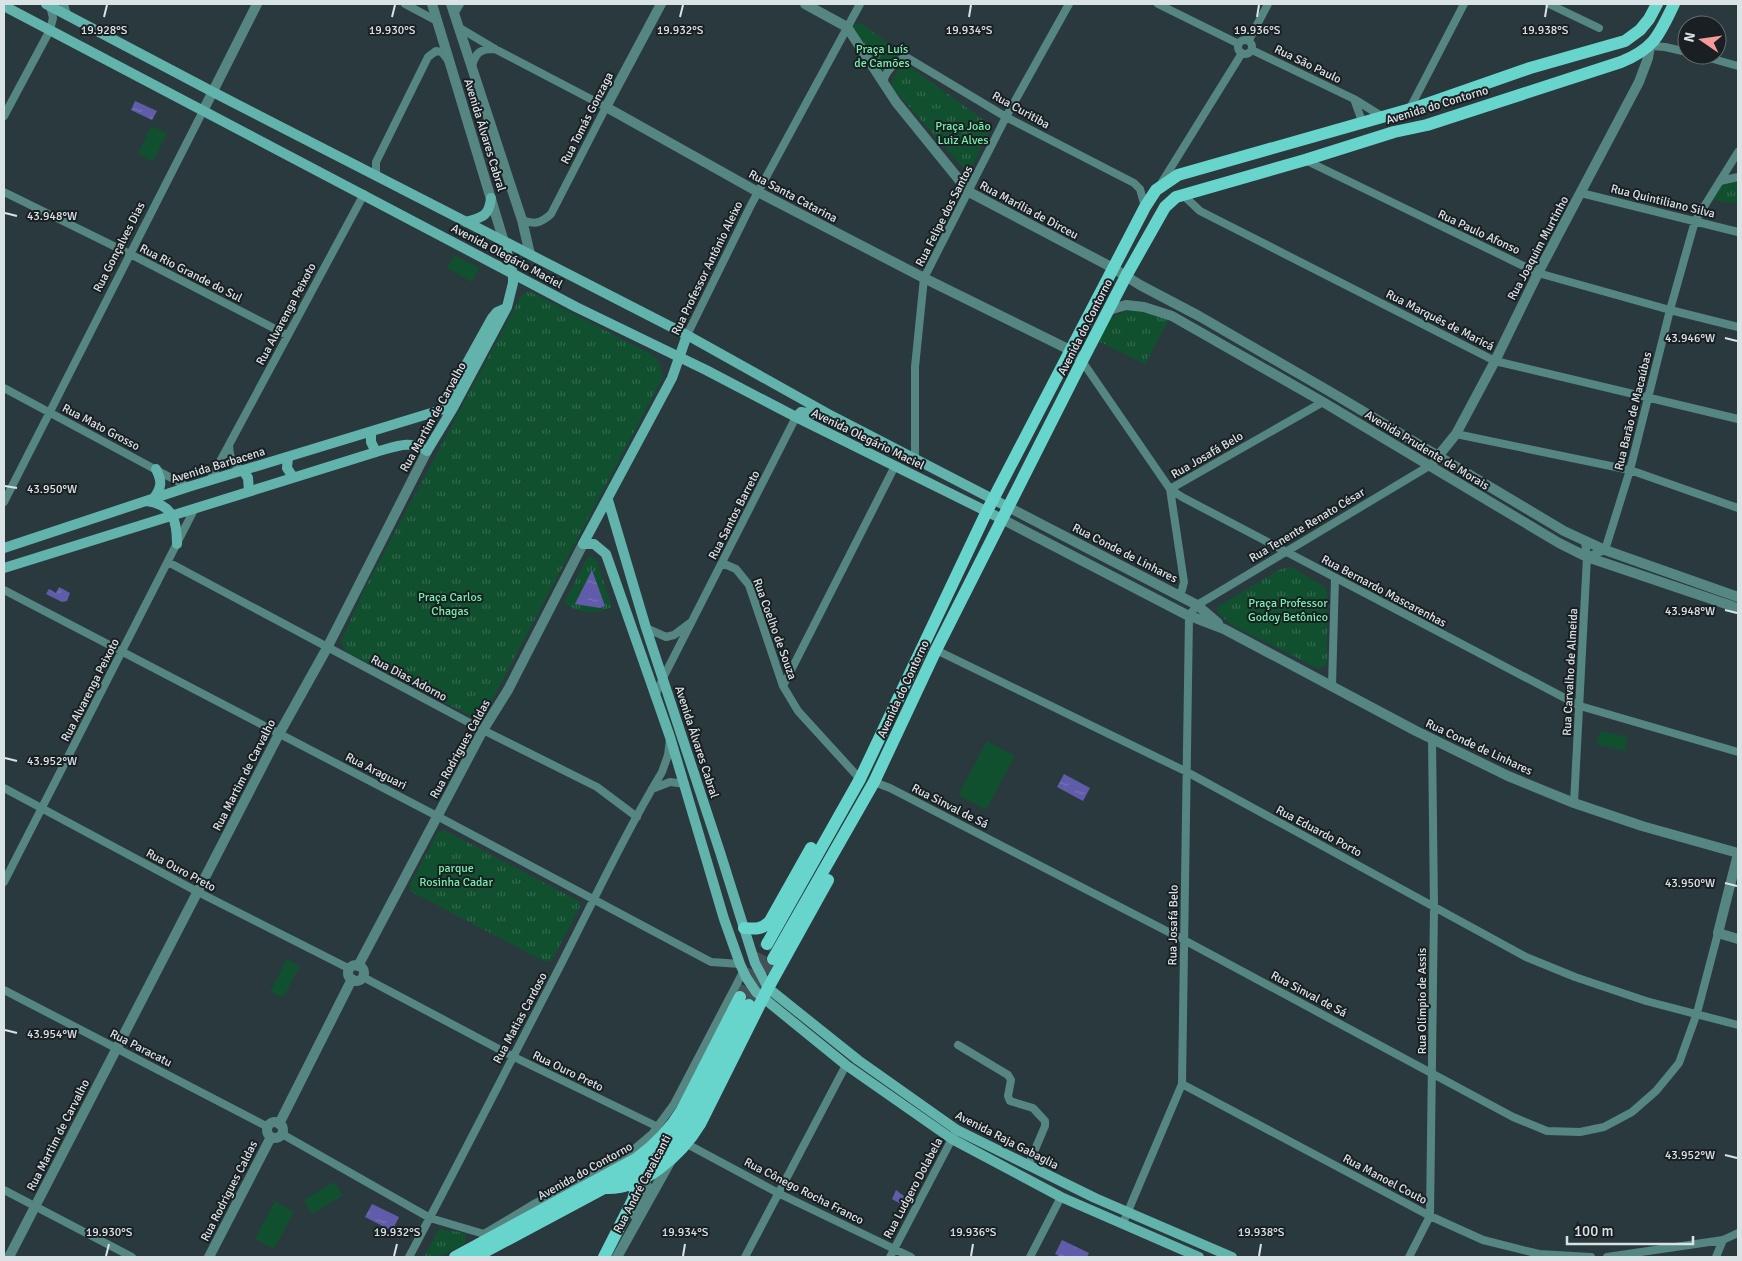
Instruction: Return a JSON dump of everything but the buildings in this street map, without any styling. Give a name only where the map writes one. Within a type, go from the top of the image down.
[{"type":"main road","name":"Avenida Olegário Maciel","points":[[50,4],[67,15],[213,92],[687,335],[832,416],[1008,507]]},
{"type":"main road","name":"Avenida do Contorno","points":[[767,944],[860,779],[986,511],[1145,207],[1156,190],[1178,176],[1383,118],[1530,68],[1626,41],[1640,30],[1649,19],[1657,4]]},
{"type":"main road","name":"Avenida do Contorno","points":[[773,959],[874,782],[936,650],[1008,507],[1126,276],[1166,207],[1176,197],[1394,132],[1427,125],[1636,56],[1650,46],[1658,36],[1674,4]]},
{"type":"main road","name":"Avenida Olegário Maciel","points":[[4,6],[513,274],[1002,519]]},
{"type":"main road","points":[[1649,19],[1650,46]]},
{"type":"main road","points":[[466,222],[481,218],[486,214],[490,208],[491,198]]},
{"type":"main road","name":"Avenida Álvares Cabral","points":[[504,242],[513,274]]},
{"type":"main road","name":"Rua Martim de Carvalho","points":[[427,451],[453,408],[507,307],[513,283],[513,274]]},
{"type":"main road","name":"Rua Martim de Carvalho","points":[[441,410],[492,318],[497,312],[507,307]]},
{"type":"main road","name":"Rua Professor Antônio Aleixo","points":[[582,544],[608,500],[672,378],[687,335]]},
{"type":"main road","name":"Avenida Barbacena","points":[[4,548],[210,480],[441,410]]},
{"type":"main road","points":[[796,417],[799,413],[803,412],[832,416]]},
{"type":"main road","points":[[371,432],[371,442],[376,452]]},
{"type":"main road","points":[[359,435],[366,444],[365,455]]},
{"type":"main road","points":[[4,568],[365,455],[408,444],[422,447],[427,451]]},
{"type":"main road","points":[[288,457],[287,468],[293,477]]},
{"type":"main road","points":[[156,469],[161,485],[159,491],[150,499],[164,505],[172,515],[177,529],[177,544]]},
{"type":"main road","points":[[243,470],[248,478],[249,491]]},
{"type":"main road","name":"Avenida Álvares Cabral","points":[[608,500],[646,628],[766,994]]},
{"type":"main road","name":"Avenida Álvares Cabral","points":[[582,544],[594,544],[606,554],[670,737],[724,919],[741,968],[751,985],[766,994]]},
{"type":"main road","points":[[744,928],[758,929],[765,927],[770,921],[822,830],[860,779]]},
{"type":"main road","points":[[605,1188],[621,1188],[633,1183],[658,1169],[687,1144],[700,1124],[766,994],[858,824],[865,810],[874,782]]},
{"type":"main road","points":[[685,784],[696,800],[711,843],[720,852]]},
{"type":"main road","name":"Avenida Raja Gabaglia","points":[[766,994],[846,1065],[952,1140],[1062,1197],[1199,1257]]},
{"type":"main road","name":"Avenida Raja Gabaglia","points":[[766,994],[957,1130],[1095,1198],[1232,1257]]},
{"type":"main road","name":"Avenida do Contorno","points":[[455,1257],[636,1159],[662,1138],[672,1125],[745,1001],[688,1123],[672,1144],[657,1158],[605,1188],[475,1257]]},
{"type":"main road","points":[[604,1257],[633,1200],[636,1189],[633,1183]]},
{"type":"main road","points":[[1062,1197],[1071,1192],[1087,1198],[1095,1198]]},
{"type":"street","points":[[4,116],[50,30],[53,18],[50,4]]},
{"type":"street","points":[[64,4],[67,15]]},
{"type":"street","name":"Rua Gonçalves Dias","points":[[4,502],[257,4]]},
{"type":"street","points":[[407,4],[437,22]]},
{"type":"street","name":"Avenida Álvares Cabral","points":[[432,4],[504,242]]},
{"type":"street","points":[[452,9],[460,4]]},
{"type":"street","name":"Rua Tomás Gonzaga","points":[[522,220],[530,224],[537,223],[552,214],[661,4]]},
{"type":"street","points":[[805,4],[847,27]]},
{"type":"street","name":"Rua Professor Antônio Aleixo","points":[[687,335],[758,192],[860,4]]},
{"type":"street","name":"Rua Felipe dos Santos","points":[[915,460],[915,367],[924,278],[1006,117],[1069,4]]},
{"type":"street","points":[[1158,4],[1239,44]]},
{"type":"street","points":[[1249,40],[1268,4]]},
{"type":"street","points":[[1409,110],[1464,4]]},
{"type":"street","points":[[1549,4],[1599,28]]},
{"type":"street","name":"Avenida Álvares Cabral","points":[[452,9],[522,220],[530,254]]},
{"type":"street","name":"Rua Santa Catarina","points":[[458,27],[758,192],[924,278],[1070,350],[1082,362]]},
{"type":"street","name":"Rua Marília de Dirceu","points":[[847,27],[896,102],[969,192],[1126,276]]},
{"type":"street","points":[[1242,53],[1238,48],[1239,44],[1242,40],[1249,40]]},
{"type":"street","points":[[1242,53],[1249,53],[1252,50],[1253,46],[1249,40]]},
{"type":"street","points":[[1650,46],[1665,46],[1677,49]]},
{"type":"street","name":"Rua Joaquim Murtinho","points":[[1439,457],[1456,434],[1495,361],[1538,273],[1639,82],[1648,58],[1650,46]]},
{"type":"street","points":[[471,68],[475,55],[478,52],[483,49],[495,49]]},
{"type":"street","name":"Rua São Paulo","points":[[1252,50],[1354,99],[1383,118]]},
{"type":"street","points":[[376,174],[376,162],[428,57],[436,51],[442,52],[450,64]]},
{"type":"street","points":[[1160,186],[1242,53]]},
{"type":"street","name":"Rua Curitiba","points":[[883,81],[889,68],[897,61],[906,57],[1006,117],[1134,183],[1140,189],[1145,207]]},
{"type":"street","points":[[1354,99],[1363,124]]},
{"type":"street","name":"Rua Barão de Macaúbas","points":[[1605,550],[1630,470],[1670,310],[1695,221],[1738,152]]},
{"type":"street","name":"Rua Paulo Afonso","points":[[1305,160],[1538,273],[1738,327]]},
{"type":"street","points":[[1720,181],[1738,177]]},
{"type":"street","name":"Rua Rio Grande do Sul","points":[[4,192],[287,335]]},
{"type":"street","name":"Rua Quintiliano Silva","points":[[1582,193],[1738,232]]},
{"type":"street","name":"Rua Alvarenga Peixoto","points":[[210,480],[364,194]]},
{"type":"street","name":"Rua Marquês de Maricá","points":[[1183,195],[1200,211],[1495,361],[1738,419]]},
{"type":"street","name":"Avenida Prudente de Morais","points":[[1126,276],[1334,394],[1564,531],[1605,550],[1738,597]]},
{"type":"street","name":"Avenida Prudente de Morais","points":[[1109,310],[1126,306],[1144,307],[1172,316],[1323,402],[1559,543],[1587,557],[1738,609]]},
{"type":"street","name":"Rua Bernardo Mascarenhas","points":[[1082,362],[1170,489],[1286,553],[1580,706],[1738,752]]},
{"type":"street","name":"Rua Mato Grosso","points":[[4,388],[188,487]]},
{"type":"street","name":"Rua Josafá Belo","points":[[1178,595],[1182,590],[1184,582],[1170,489],[1323,402]]},
{"type":"street","name":"Rua Santos Barreto","points":[[655,696],[796,417]]},
{"type":"street","points":[[1456,434],[1630,470],[1738,508]]},
{"type":"street","points":[[229,445],[230,458],[234,465],[243,470]]},
{"type":"street","name":"Rua Martim de Carvalho","points":[[9,1257],[279,734],[327,648],[427,451]]},
{"type":"street","name":"Rua Tenente Renato César","points":[[1188,616],[1197,605],[1429,466],[1439,457]]},
{"type":"street","points":[[783,686],[895,466]]},
{"type":"street","name":"Rua Conde de Linhares","points":[[1008,507],[1197,605],[1224,629]]},
{"type":"street","name":"Rua Alvarenga Peixoto","points":[[4,882],[195,508]]},
{"type":"street","name":"Rua Conde de Linhares","points":[[1002,519],[1188,616],[1224,629],[1432,739],[1508,776],[1574,803],[1642,826],[1738,853]]},
{"type":"street","name":"Rua Carvalho de Almeida","points":[[1574,803],[1587,557],[1585,542]]},
{"type":"street","name":"Rua Rodrigues Caldas","points":[[280,1129],[356,973],[437,816],[508,690],[582,544]]},
{"type":"street","points":[[1587,557],[1605,550]]},
{"type":"street","name":"Rua Dias Adorno","points":[[168,562],[327,648],[598,787],[637,817]]},
{"type":"street","name":"Rua Coelho de Souza","points":[[722,563],[736,569],[749,585],[783,686],[798,710],[860,779]]},
{"type":"street","points":[[1332,686],[1335,578]]},
{"type":"street","name":"Rua Araguari","points":[[4,590],[594,898],[711,962],[741,968]]},
{"type":"street","name":"Rua Josafá Belo","points":[[1123,1224],[1182,1084],[1188,616]]},
{"type":"street","name":"Rua Santos Barreto","points":[[646,628],[666,637],[674,635],[691,622]]},
{"type":"street","name":"Rua Eduardo Porto","points":[[936,650],[1187,772],[1526,957],[1575,977],[1646,1001],[1738,1026]]},
{"type":"street","name":"Rua Matias Cardoso","points":[[409,1257],[594,898],[662,772],[668,755],[670,737]]},
{"type":"street","name":"Rua Olímpio de Assis","points":[[1409,1257],[1430,1216],[1434,906],[1432,739]]},
{"type":"street","points":[[652,789],[670,782],[685,784]]},
{"type":"street","name":"Rua Sinval de Sá","points":[[874,782],[890,788],[1184,940],[1513,1117],[1547,1131],[1580,1132],[1604,1127],[1632,1112],[1650,1096],[1679,1062],[1696,1014],[1718,933]]},
{"type":"street","name":"Rua Ouro Preto","points":[[4,788],[512,1056],[658,1128]]},
{"type":"street","points":[[1738,853],[1718,933],[1738,939]]},
{"type":"street","name":"Avenida do Contorno","points":[[430,1218],[484,1234],[534,1204],[633,1150],[658,1128],[674,1104],[741,968]]},
{"type":"street","name":"Rua Paracatu","points":[[4,990],[116,1048],[270,1132]]},
{"type":"street","points":[[958,1045],[1008,1075],[1011,1080],[1008,1096],[1010,1101],[1033,1108],[1045,1121],[1045,1126],[1028,1166]]},
{"type":"street","points":[[745,1257],[780,1194],[846,1065]]},
{"type":"street","name":"Rua Manoel Couto","points":[[1182,1084],[1430,1216],[1484,1240],[1539,1254],[1591,1257]]},
{"type":"street","points":[[270,1132],[272,1123],[430,1218]]},
{"type":"street","name":"Rua André Cavalcanti","points":[[617,1257],[671,1159],[688,1123]]},
{"type":"street","name":"Rua André Cavalcanti","points":[[666,1142],[672,1125]]},
{"type":"street","name":"Rua Ludgero Dolabela","points":[[890,1257],[957,1130]]},
{"type":"street","name":"Rua Rodrigues Caldas","points":[[208,1257],[270,1132]]},
{"type":"street","name":"Rua Cônego Rocha Franco","points":[[687,1144],[780,1194],[911,1257]]},
{"type":"street","name":"Rua André Cavalcanti","points":[[610,1257],[647,1186]]},
{"type":"street","points":[[4,1190],[132,1257]]},
{"type":"street","points":[[1030,1257],[1062,1197]]},
{"type":"street","points":[[1607,1257],[1723,1240],[1738,1232]]},
{"type":"street","points":[[1716,1257],[1723,1240]]},
{"type":"green space","name":"Praça Luís de Camões","points":[[862,24],[906,57],[889,68],[883,81],[848,25]]},
{"type":"green space","name":"Praça João Luiz Alves","points":[[909,66],[992,126],[970,170],[964,169],[891,86],[897,73],[902,68]]},
{"type":"green space","points":[[151,126],[167,133],[153,162],[138,154]]},
{"type":"green space","points":[[1738,178],[1738,204],[1712,200],[1702,222],[1696,220],[1721,181]]},
{"type":"green space","points":[[454,255],[479,268],[472,282],[447,268]]},
{"type":"green space","name":"Praça Carlos Chagas","points":[[529,291],[653,355],[659,362],[663,377],[482,719],[473,717],[346,652],[341,641],[366,586],[521,296]]},
{"type":"green space","points":[[1143,310],[1171,316],[1145,364],[1098,341],[1109,319],[1126,311]]},
{"type":"green space","points":[[590,556],[595,558],[597,562],[612,607],[594,612],[575,609],[564,602],[587,558]]},
{"type":"green space","name":"Praça Professor Godoy Betônico","points":[[1292,567],[1325,587],[1327,596],[1327,665],[1319,669],[1230,624],[1217,612],[1217,607],[1281,569]]},
{"type":"green space","points":[[1600,731],[1628,737],[1625,751],[1596,744]]},
{"type":"green space","points":[[987,741],[1015,756],[986,810],[958,795]]},
{"type":"green space","name":"parque Rosinha Cadar","points":[[444,830],[579,901],[580,907],[552,960],[546,962],[410,891],[410,885],[438,832]]},
{"type":"green space","points":[[287,959],[300,966],[283,998],[270,992]]},
{"type":"green space","points":[[334,1182],[343,1195],[312,1214],[304,1200]]},
{"type":"green space","points":[[275,1201],[294,1212],[274,1249],[255,1239]]},
{"type":"green space","points":[[439,1229],[466,1233],[465,1244],[437,1257],[424,1257]]},
{"type":"water","points":[[135,101],[157,111],[152,120],[131,110]]},
{"type":"water","points":[[592,570],[605,606],[600,608],[575,604]]},
{"type":"water","points":[[59,587],[70,593],[67,601],[62,602],[46,594],[49,589],[56,593]]},
{"type":"water","points":[[1064,774],[1090,788],[1083,801],[1057,787]]},
{"type":"water","points":[[896,1190],[905,1197],[901,1204],[892,1199]]},
{"type":"water","points":[[372,1204],[399,1217],[392,1231],[365,1217]]},
{"type":"water","points":[[1062,1240],[1089,1253],[1087,1257],[1061,1257],[1055,1254]]},
{"type":"tunnel","points":[[740,997],[767,944]]},
{"type":"tunnel","points":[[749,1005],[773,959]]}]
